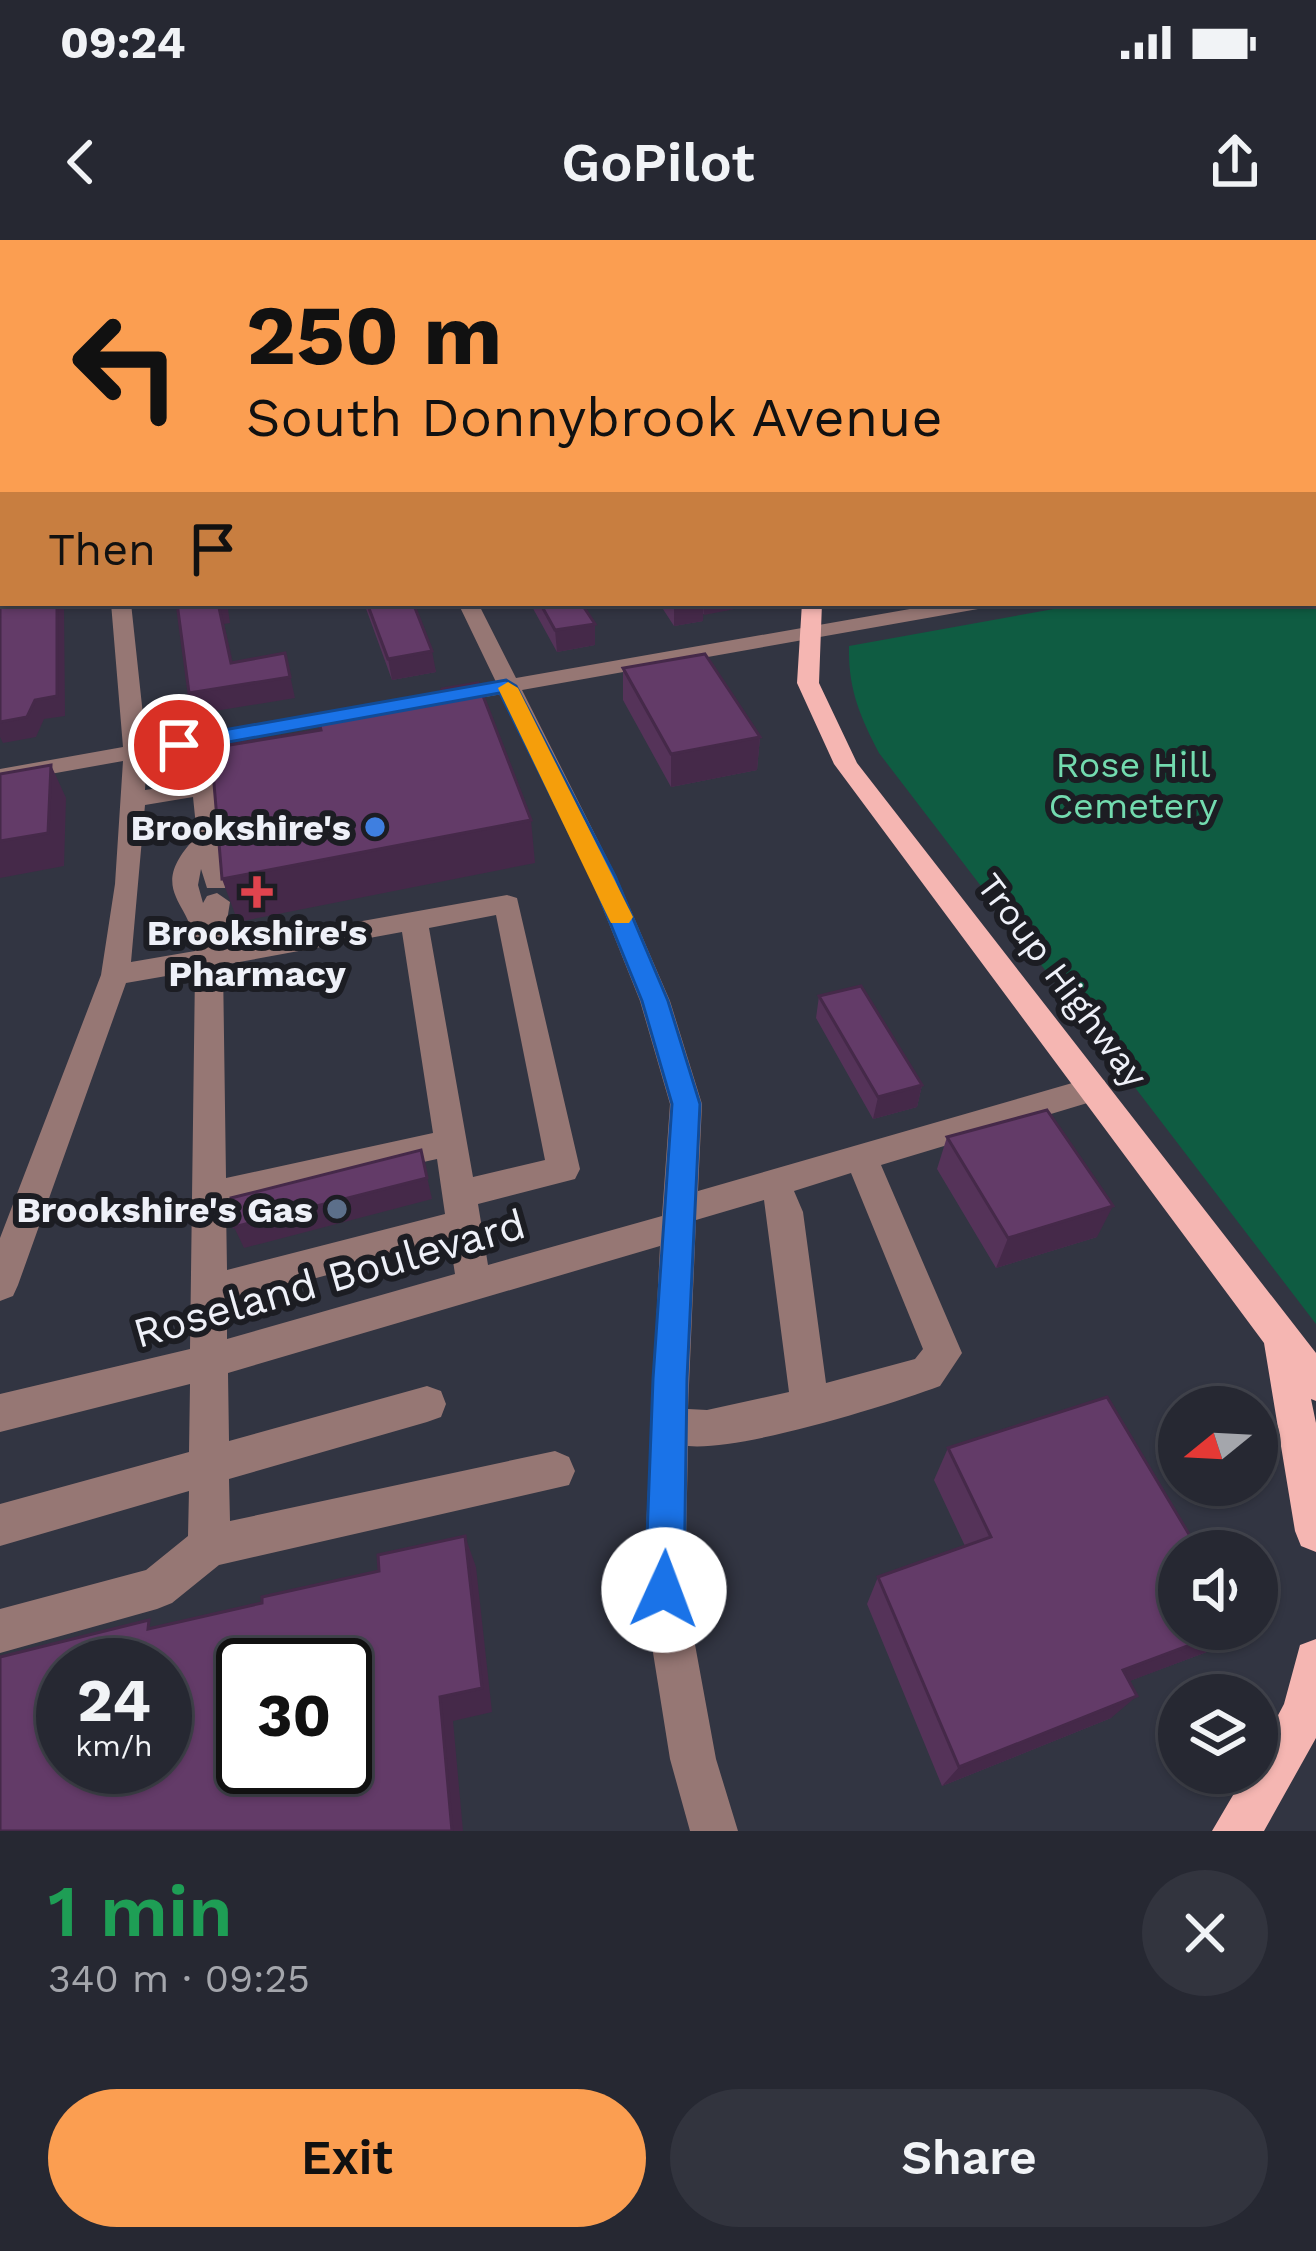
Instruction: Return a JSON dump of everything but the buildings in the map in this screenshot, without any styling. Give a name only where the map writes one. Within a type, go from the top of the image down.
[{"type":"main road","name":"Troup Highway","points":[[811,617],[808,683],[846,764],[1316,1383]]},
{"type":"main road","points":[[1280,1336],[1316,1531]]},
{"type":"main road","points":[[1236,1831],[1272,1776],[1315,1682],[1316,1661]]},
{"type":"street","points":[[0,1285],[115,975],[128,884],[135,753],[121,606]]},
{"type":"street","points":[[470,606],[603,876],[655,1001],[686,1104],[664,1590],[693,1760],[714,1831]]},
{"type":"street","points":[[0,776],[316,729],[811,617],[942,606]]},
{"type":"street","points":[[133,800],[204,788],[226,771],[284,760]]},
{"type":"street","points":[[204,788],[216,892],[209,946],[209,1546]]},
{"type":"street","points":[[209,946],[190,912],[185,874],[197,850],[210,838]]},
{"type":"street","points":[[115,975],[209,946],[414,921],[507,904],[563,1169],[460,1209],[207,1291]]},
{"type":"street","points":[[414,921],[474,1285]]},
{"type":"street","name":"Roseland Boulevard","points":[[0,1413],[207,1362],[474,1285],[774,1183],[1093,1089]]},
{"type":"street","points":[[208,1196],[448,1143]]},
{"type":"street","points":[[669,1426],[707,1429],[810,1406],[927,1373],[943,1353],[862,1157]]},
{"type":"street","points":[[774,1183],[786,1212],[810,1406]]},
{"type":"street","points":[[0,1525],[427,1404]]},
{"type":"street","points":[[0,1631],[157,1588],[209,1546],[555,1471]]},
{"type":"green space","name":"Rose Hill Cemetery","points":[[1070,606],[1316,606],[1316,1324],[879,753],[856,702],[849,646]]},
{"type":"slow traffic","points":[[508,688],[620,917]]},
{"type":"place","name":"Brookshire's","points":[[375,827]]},
{"type":"place","name":"Brookshire's Pharmacy","points":[[257,892]]},
{"type":"place","name":"Brookshire's Gas","points":[[337,1209]]},
{"type":"route","points":[[179,745],[506,686],[603,876],[655,1001],[686,1104],[664,1590]]}]
